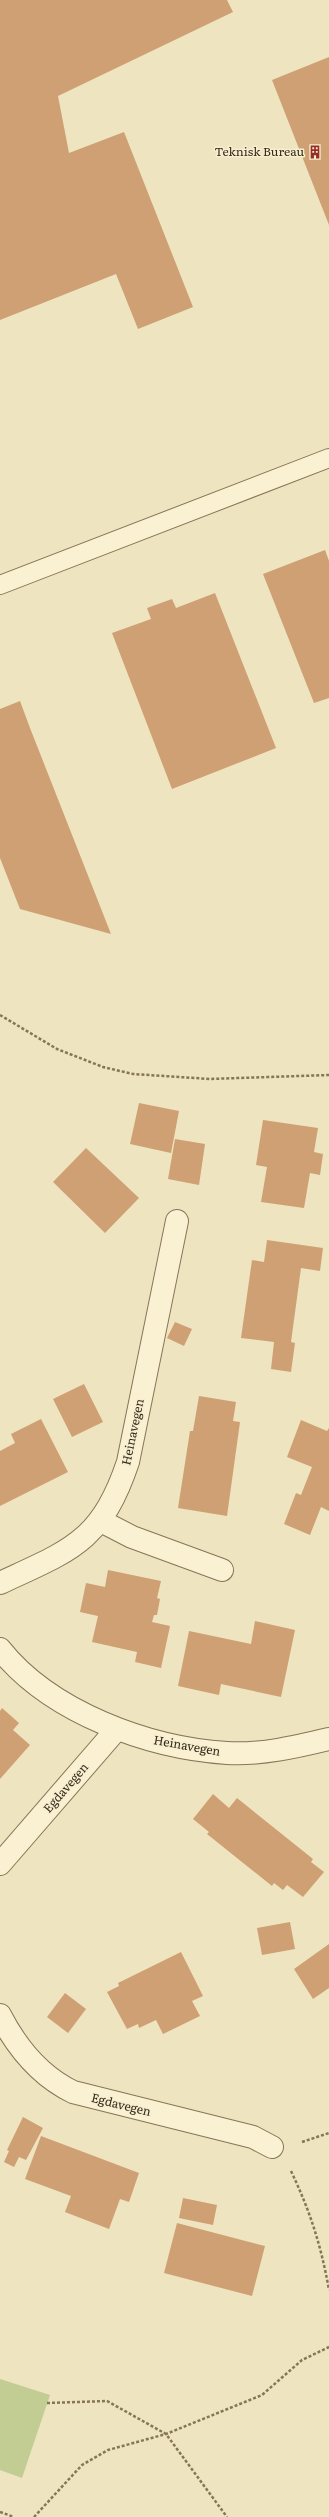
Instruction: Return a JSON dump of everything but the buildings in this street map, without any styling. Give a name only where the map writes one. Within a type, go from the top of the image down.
[{"type":"street","name":"Heinavegen","points":[[0,1583],[59,1556],[82,1540],[101,1521],[119,1488],[128,1462],[177,1221]]},
{"type":"street","points":[[101,1521],[132,1537],[222,1570]]},
{"type":"street","name":"Heinavegen","points":[[0,1649],[34,1681],[67,1704],[116,1730],[169,1745],[228,1753],[288,1749],[329,1740]]},
{"type":"street","name":"Egdavegen","points":[[0,1864],[116,1730]]},
{"type":"street","name":"Egdavegen","points":[[0,2016],[12,2038],[38,2069],[56,2084],[73,2092],[253,2137],[272,2147]]},
{"type":"lane","points":[[0,585],[329,458]]},
{"type":"path","points":[[0,1015],[57,1049],[103,1068],[133,1074],[210,1079],[329,1075]]},
{"type":"path","points":[[272,2147],[288,2165],[310,2211],[324,2262],[329,2290]]},
{"type":"path","points":[[34,2517],[82,2465],[108,2450],[166,2434],[262,2395],[302,2360],[329,2346]]},
{"type":"path","points":[[47,2403],[108,2400],[166,2434],[227,2517]]},
{"type":"path","points":[[0,2512],[14,2517]]},
{"type":"green space","points":[[0,2379],[50,2395],[22,2478],[0,2470]]},
{"type":"place","name":"Teknisk Bureau","points":[[315,152]]}]
